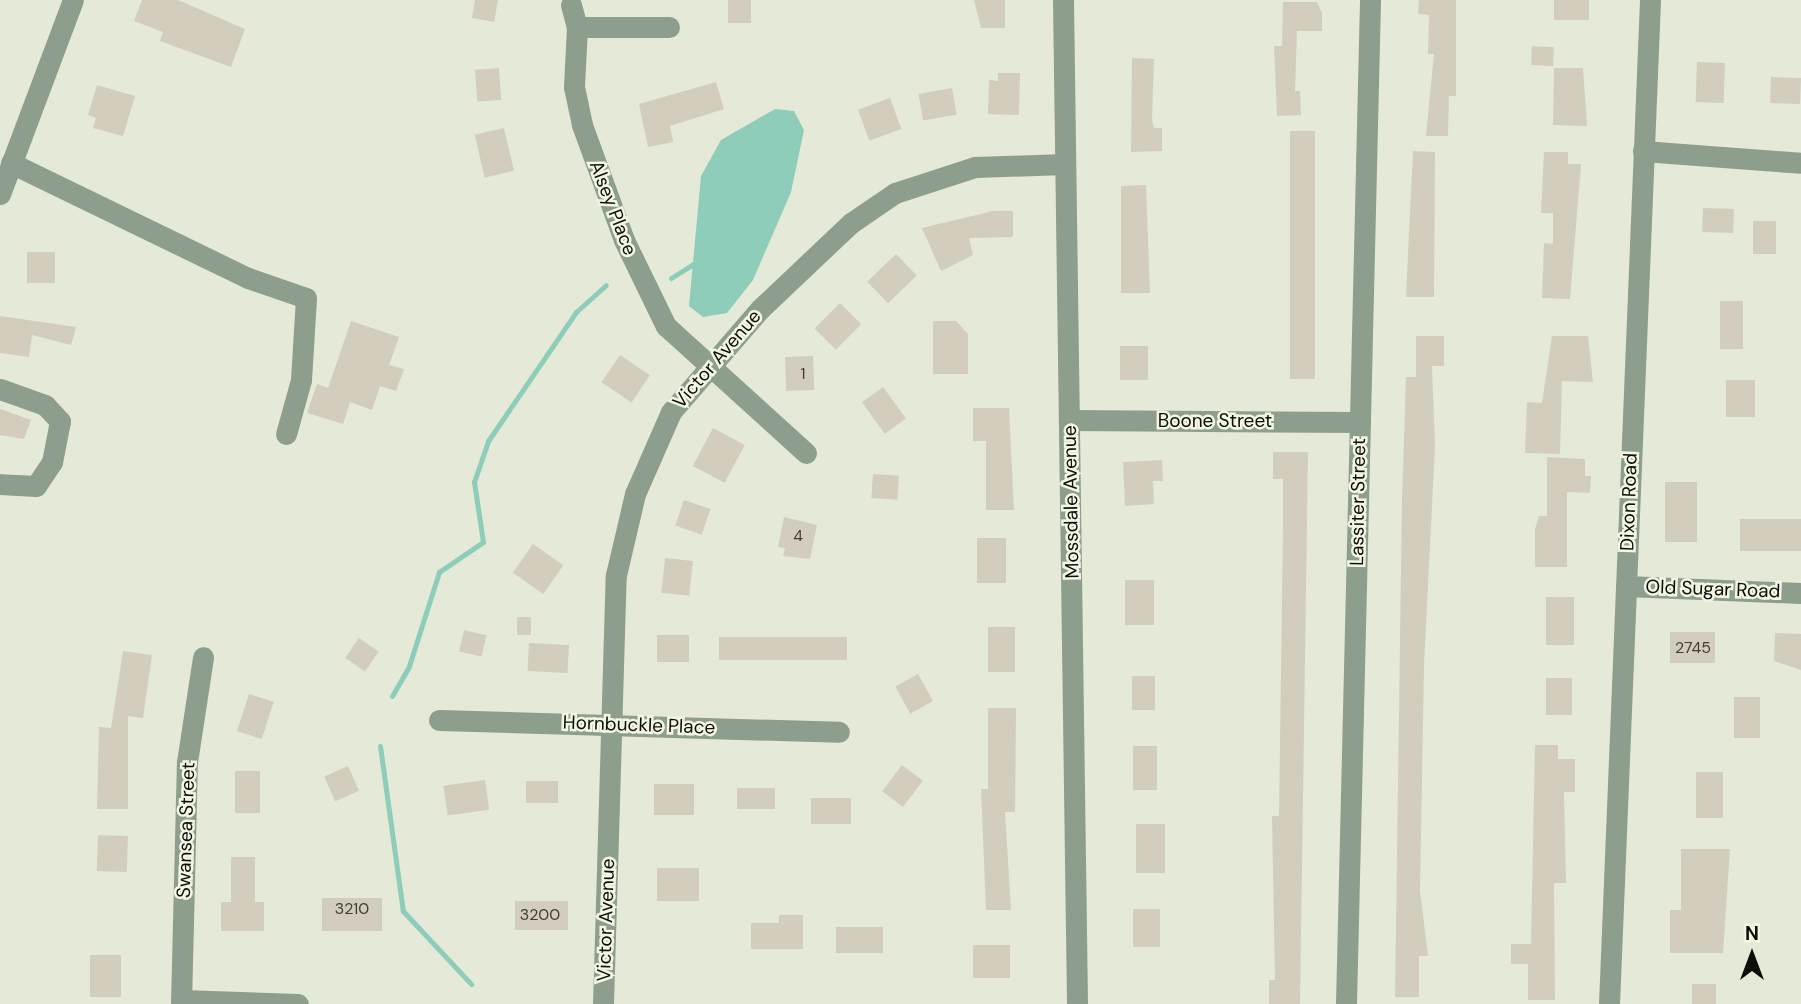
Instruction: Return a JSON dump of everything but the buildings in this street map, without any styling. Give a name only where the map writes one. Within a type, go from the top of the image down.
[{"type":"street","points":[[0,194],[10,149],[73,0]]},
{"type":"street","name":"Mossdale Avenue","points":[[1063,0],[1077,1004]]},
{"type":"street","name":"Lassiter Street","points":[[1346,1004],[1370,0]]},
{"type":"street","name":"Dixon Road","points":[[1609,1004],[1650,0]]},
{"type":"street","name":"Alsey Place","points":[[571,5],[577,27],[577,107],[624,240],[666,326],[806,453]]},
{"type":"street","points":[[577,27],[669,27]]},
{"type":"street","points":[[10,149],[248,278],[306,298],[301,380],[286,434]]},
{"type":"street","points":[[1643,151],[1801,163]]},
{"type":"street","name":"Victor Avenue","points":[[603,1004],[620,547],[657,439],[707,366],[851,223],[895,193],[966,169],[1065,164]]},
{"type":"street","points":[[0,389],[45,405],[60,421],[52,463],[36,486],[0,484]]},
{"type":"street","name":"Boone Street","points":[[1070,420],[1360,422]]},
{"type":"street","name":"Old Sugar Road","points":[[1626,586],[1801,593]]},
{"type":"street","name":"Swansea Street","points":[[181,1002],[187,762],[203,657]]},
{"type":"street","name":"Hornbuckle Place","points":[[439,720],[839,732]]},
{"type":"street","points":[[181,1002],[298,1004]]},
{"type":"water","points":[[775,109],[794,111],[804,130],[791,192],[753,280],[727,313],[703,317],[689,306],[701,176],[721,140]]},
{"type":"waterway","points":[[671,278],[695,263]]},
{"type":"waterway","points":[[392,696],[409,666],[439,572],[483,542],[474,482],[488,441],[576,312],[606,285]]},
{"type":"waterway","points":[[380,746],[403,911],[471,984]]}]
